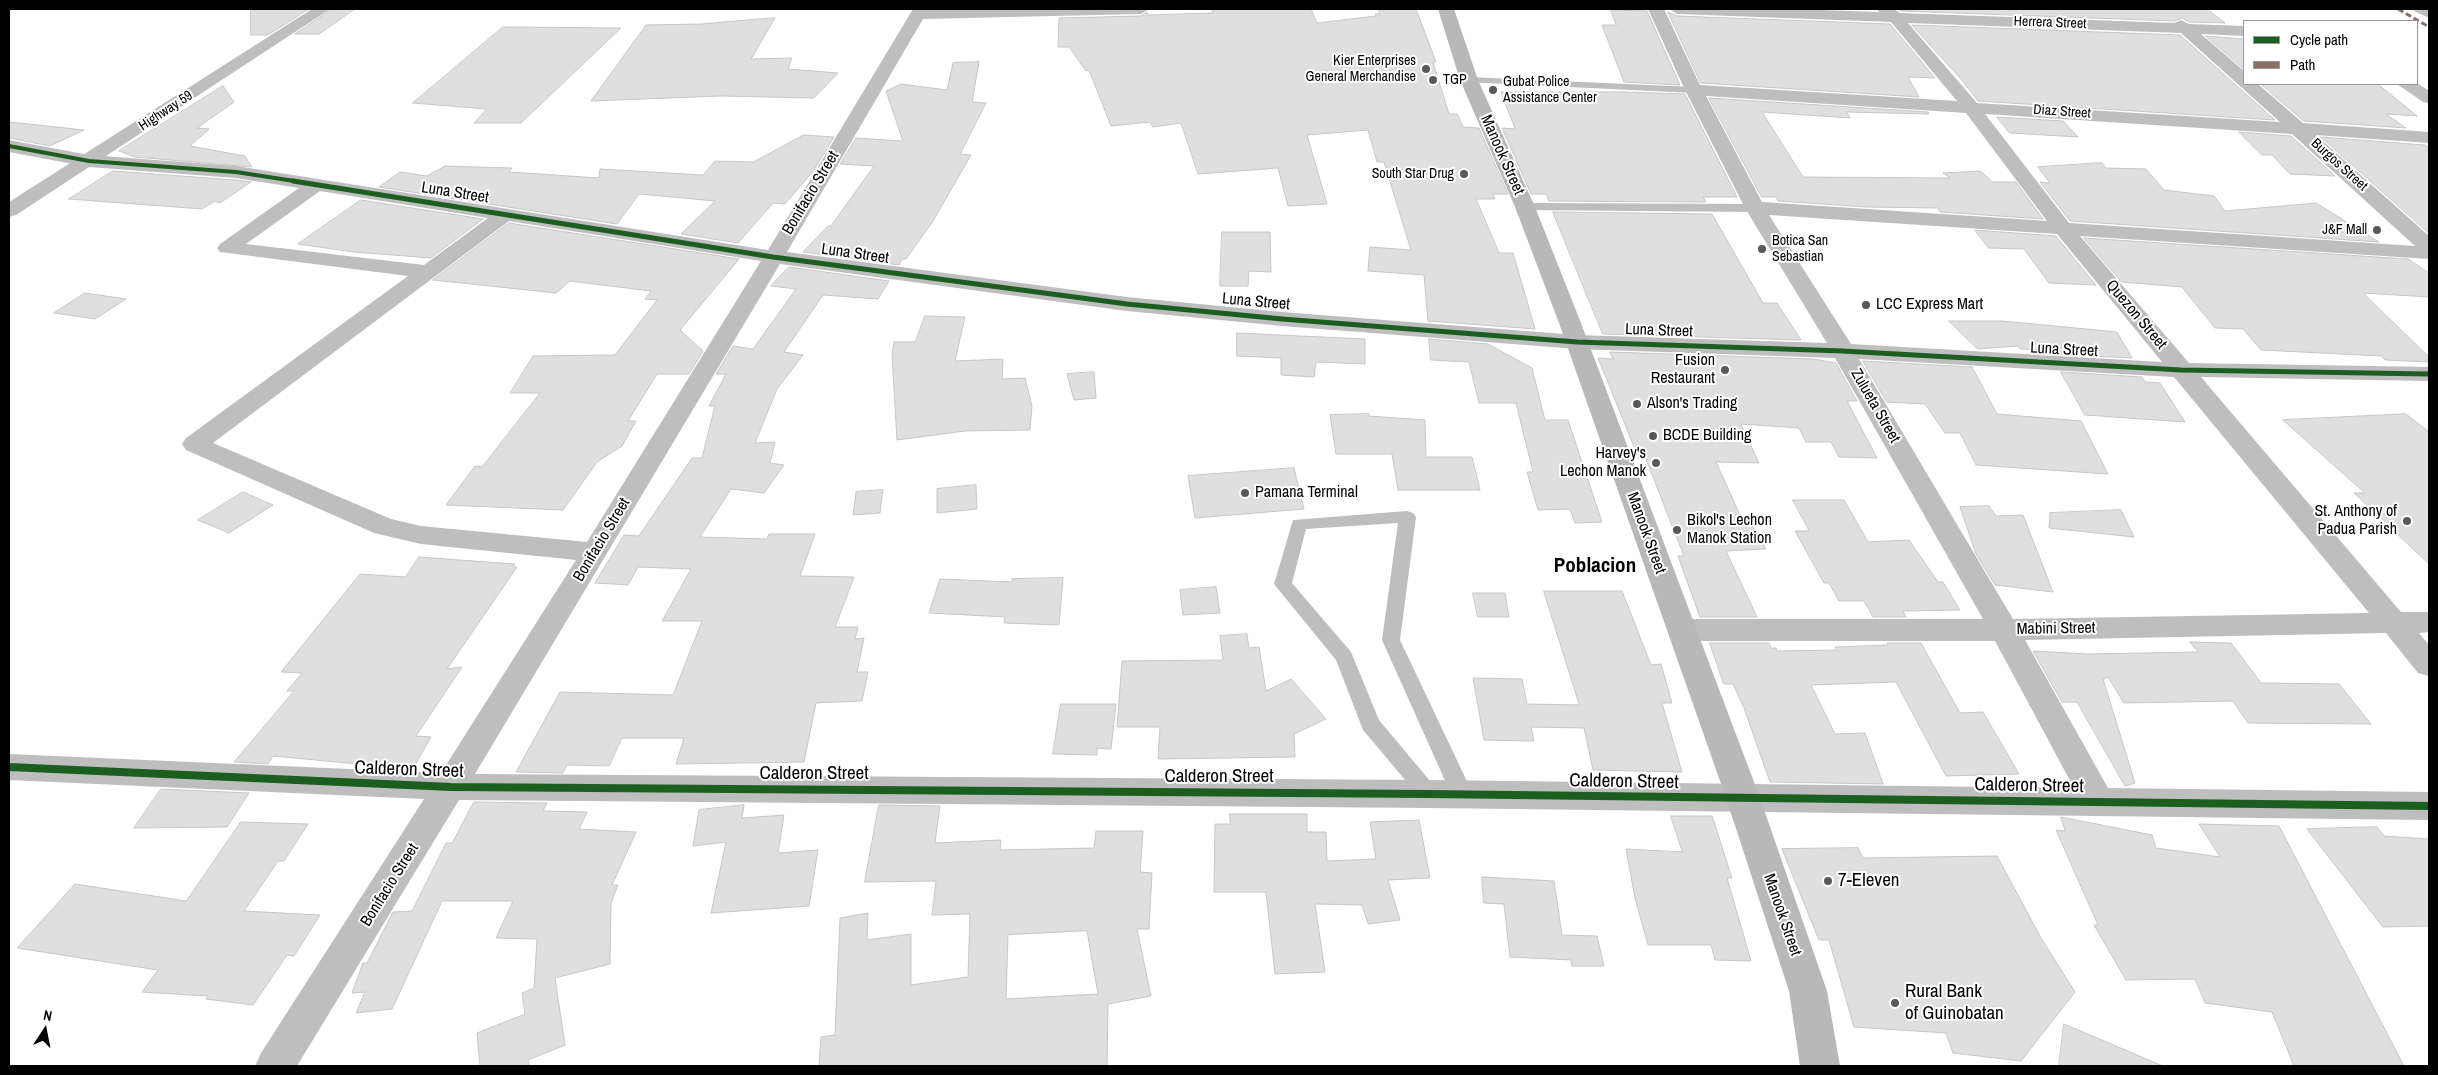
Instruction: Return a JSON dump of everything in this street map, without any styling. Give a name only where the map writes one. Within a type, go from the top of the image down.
[{"type":"main road","name":"Manook Street","points":[[1446,9],[1469,80],[1525,207],[1577,342],[1743,798],[1808,991],[1820,1066]]},
{"type":"street","name":"Highway 59","points":[[9,211],[322,9]]},
{"type":"street","points":[[919,11],[1141,9]]},
{"type":"street","name":"Zulueta Street","points":[[1656,9],[1694,90],[1756,208],[1843,351],[2004,630],[2098,802]]},
{"type":"street","name":"Herrera Street","points":[[1677,9],[1890,13],[2243,31]]},
{"type":"street","points":[[2164,9],[2243,79]]},
{"type":"street","points":[[2421,9],[2429,13]]},
{"type":"street","name":"Bonifacio Street","points":[[276,1066],[451,787],[773,257],[919,11]]},
{"type":"street","name":"Quezon Street","points":[[1890,13],[1970,106],[2064,230],[2429,665]]},
{"type":"street","name":"Burgos Street","points":[[2249,85],[2429,247]]},
{"type":"street","points":[[2408,85],[2429,98]]},
{"type":"street","name":"Diaz Street","points":[[1694,90],[1970,106],[2429,137]]},
{"type":"street","name":"Luna Street","points":[[9,146],[89,161],[236,172],[773,257],[1127,304],[1282,319],[1577,342],[1843,351],[2181,370],[2429,374]]},
{"type":"street","points":[[316,185],[227,248],[429,272]]},
{"type":"street","points":[[1756,208],[2429,253]]},
{"type":"street","points":[[505,215],[195,444],[384,527],[421,535],[594,552]]},
{"type":"street","name":"Mabini Street","points":[[1682,630],[2004,630],[2429,622]]},
{"type":"street","name":"Calderon Street","points":[[9,767],[451,787],[1462,794],[2429,806]]},
{"type":"lane","points":[[1469,80],[1694,90]]},
{"type":"lane","points":[[1525,207],[1756,208]]},
{"type":"lane","points":[[1429,794],[1370,724],[1344,657],[1282,584],[1298,524],[1407,516],[1391,640],[1462,794]]},
{"type":"building","points":[[251,9],[309,9],[268,35],[251,35]]},
{"type":"building","points":[[332,9],[355,9],[319,34],[295,34]]},
{"type":"building","points":[[1311,9],[1317,23],[1376,16],[1375,14],[1380,14],[1378,9],[1416,9],[1436,62],[1433,62],[1449,114],[1457,114],[1463,127],[1479,128],[1508,194],[1493,194],[1495,199],[1476,199],[1499,253],[1513,253],[1535,329],[1428,321],[1424,275],[1368,271],[1370,247],[1411,250],[1384,162],[1377,162],[1368,130],[1307,135],[1327,204],[1288,206],[1278,168],[1198,174],[1181,123],[1153,127],[1150,122],[1111,126],[1089,70],[1086,71],[1069,47],[1058,47],[1059,18],[1141,16],[1147,12],[1147,15],[1213,13],[1212,10]]},
{"type":"building","points":[[1897,9],[2207,9],[2225,23],[2189,22],[2182,18],[2174,21],[1901,11]]},
{"type":"building","points":[[1611,10],[1647,11],[1680,85],[1624,82],[1602,25],[1616,25]]},
{"type":"building","points":[[1668,12],[1677,16],[1890,24],[1935,78],[1908,77],[1919,97],[1701,83]]},
{"type":"building","points":[[775,18],[751,59],[792,58],[788,69],[838,73],[814,98],[721,96],[591,101],[646,25],[701,24]]},
{"type":"building","points":[[1912,25],[2180,35],[2275,120],[1978,101],[1961,79]]},
{"type":"building","points":[[503,27],[621,28],[521,123],[474,123],[487,109],[413,103]]},
{"type":"building","points":[[2206,36],[2243,39],[2243,68]]},
{"type":"building","points":[[979,62],[972,102],[986,103],[960,154],[971,155],[933,221],[906,259],[902,259],[899,265],[803,252],[828,226],[831,226],[874,166],[840,164],[856,138],[903,141],[886,91],[901,84],[947,90],[953,63]]},
{"type":"building","points":[[2262,85],[2379,85],[2417,116],[2386,114],[2406,128],[2304,121]]},
{"type":"building","points":[[223,86],[234,102],[197,128],[209,129],[190,146],[245,156],[252,167],[135,157],[119,151]]},
{"type":"building","points":[[1501,92],[1685,94],[1737,197],[1703,197],[1706,202],[1549,201],[1546,194],[1531,194],[1502,128],[1515,129]]},
{"type":"building","points":[[1709,98],[1928,112],[1929,114],[1847,112],[1850,118],[1762,112],[1803,177],[1950,178],[1943,173],[1980,171],[1993,182],[2016,182],[2043,219],[1940,212],[1938,208],[1867,207],[1778,201],[1776,197],[1762,197]]},
{"type":"building","points":[[1997,117],[2063,121],[2078,137],[2010,133]]},
{"type":"building","points":[[9,122],[84,130],[50,146],[9,138]]},
{"type":"building","points":[[2239,132],[2291,136],[2335,176],[2290,174],[2272,155],[2262,155]]},
{"type":"building","points":[[804,135],[834,137],[814,170],[785,204],[773,203],[738,243],[681,234],[715,201],[639,194],[617,224],[379,187],[400,172],[427,176],[445,166],[512,168],[509,172],[599,178],[600,169],[703,175],[715,161],[753,162]]},
{"type":"building","points":[[2321,137],[2425,145],[2429,148],[2429,233]]},
{"type":"building","points":[[2102,163],[2106,168],[2146,169],[2164,190],[2214,196],[2225,211],[2316,203],[2379,242],[2070,221],[2040,182],[2050,183],[2038,167]]},
{"type":"building","points":[[113,171],[251,182],[220,203],[215,201],[202,209],[69,199]]},
{"type":"building","points":[[361,200],[483,219],[431,258],[354,252],[298,244]]},
{"type":"building","points":[[1553,212],[1712,214],[1763,303],[1777,303],[1801,340],[1603,334]]},
{"type":"building","points":[[509,223],[739,259],[680,330],[703,351],[689,374],[657,374],[628,421],[636,421],[622,446],[597,462],[563,510],[446,505],[475,466],[482,467],[540,393],[510,393],[533,356],[615,355],[657,300],[645,299],[651,291],[570,281],[556,293],[433,280]]},
{"type":"building","points":[[1975,230],[2056,236],[2096,285],[2049,283],[2024,249],[1989,248]]},
{"type":"building","points":[[1222,232],[1270,232],[1271,272],[1249,271],[1248,286],[1220,286]]},
{"type":"building","points":[[2084,238],[2408,259],[2429,273],[2429,297],[2363,293],[2429,357],[2429,362],[2385,360],[2382,356],[2261,350],[2243,329],[2215,328],[2182,287],[2122,282]]},
{"type":"building","points":[[789,267],[889,281],[878,299],[823,295],[784,352],[803,355],[777,389],[755,443],[775,442],[770,463],[784,465],[764,493],[731,489],[700,537],[767,539],[769,534],[815,534],[800,576],[854,577],[835,627],[858,627],[855,639],[864,638],[857,672],[868,672],[862,701],[816,703],[804,762],[676,764],[684,738],[622,738],[609,766],[567,765],[563,773],[516,772],[560,692],[673,695],[702,621],[662,621],[691,569],[638,567],[628,585],[595,583],[624,535],[639,536],[692,458],[702,458],[715,406],[709,406],[726,374],[716,374],[733,346],[753,349],[796,289],[771,286]]},
{"type":"building","points":[[85,293],[126,299],[95,319],[54,313]]},
{"type":"building","points":[[925,316],[965,317],[955,361],[1003,359],[1002,379],[1025,378],[1032,406],[1030,430],[965,431],[897,440],[892,355],[894,342],[915,342]]},
{"type":"building","points":[[1949,321],[2003,321],[2117,332],[2132,358],[2050,354],[2048,350],[2020,349],[2018,346],[1978,349]]},
{"type":"building","points":[[1237,333],[1365,339],[1365,364],[1316,362],[1314,377],[1281,375],[1281,358],[1237,356]]},
{"type":"building","points":[[1429,339],[1488,344],[1532,368],[1545,420],[1568,420],[1602,522],[1575,523],[1570,509],[1538,510],[1527,472],[1533,472],[1516,403],[1479,403],[1469,362],[1431,360]]},
{"type":"building","points":[[1610,352],[1813,359],[1836,363],[1857,401],[1847,401],[1877,458],[1839,457],[1831,442],[1806,442],[1799,428],[1741,424],[1759,463],[1716,462],[1744,524],[1751,524],[1766,549],[1726,551],[1757,617],[1700,617],[1678,556],[1684,556],[1646,459],[1639,459],[1598,358],[1613,359]]},
{"type":"building","points":[[1863,361],[1972,367],[1997,414],[2081,421],[2108,474],[1976,465],[1960,433],[1945,433],[1925,404],[1887,402]]},
{"type":"building","points":[[1094,372],[1096,398],[1074,400],[1067,374]]},
{"type":"building","points":[[2061,372],[2142,377],[2145,382],[2160,383],[2185,422],[2085,415]]},
{"type":"building","points":[[1369,414],[1369,416],[1425,420],[1426,457],[1472,457],[1480,490],[1398,490],[1392,454],[1336,454],[1330,415]]},
{"type":"building","points":[[2406,414],[2429,432],[2429,564],[2354,493],[2365,493],[2283,420]]},
{"type":"building","name":"Pamana Terminal","points":[[1294,468],[1304,509],[1195,518],[1188,476]]},
{"type":"building","points":[[976,485],[977,509],[937,513],[937,489]]},
{"type":"building","points":[[883,490],[880,513],[853,515],[856,492]]},
{"type":"building","points":[[243,492],[273,505],[229,533],[198,520]]},
{"type":"building","points":[[1793,500],[1844,500],[1868,542],[1909,540],[1938,582],[1943,582],[1960,610],[1903,611],[1906,617],[1873,617],[1864,601],[1839,601],[1829,583],[1824,583],[1795,531],[1809,531]]},
{"type":"building","points":[[1989,506],[1996,516],[2023,515],[2053,592],[1995,585],[1976,554],[1960,507]]},
{"type":"building","points":[[2121,510],[2134,537],[2049,528],[2050,513]]},
{"type":"building","points":[[419,557],[515,564],[513,567],[517,567],[447,669],[462,667],[416,736],[431,737],[415,765],[358,764],[273,756],[268,764],[234,762],[294,691],[287,691],[302,673],[281,672],[360,574],[405,577]]},
{"type":"building","points":[[1063,578],[1059,625],[1004,623],[1005,617],[929,613],[940,579],[1012,582],[1012,579]]},
{"type":"building","points":[[1216,587],[1220,613],[1183,615],[1180,590]]},
{"type":"building","points":[[1544,591],[1622,591],[1651,665],[1661,664],[1672,703],[1662,703],[1682,772],[1593,770],[1584,728],[1531,727],[1534,741],[1484,740],[1473,678],[1522,679],[1527,704],[1579,705]]},
{"type":"building","points":[[1473,593],[1505,593],[1509,617],[1478,617]]},
{"type":"building","points":[[1247,634],[1249,648],[1259,647],[1266,691],[1291,679],[1326,719],[1294,734],[1295,757],[1158,759],[1160,727],[1117,727],[1122,661],[1223,660],[1220,636]]},
{"type":"building","points":[[2190,642],[2231,643],[2261,683],[2339,684],[2371,724],[2248,723],[2233,701],[2124,703],[2108,677],[2103,679],[2135,783],[2125,786],[2077,702],[2062,702],[2033,651],[2088,654],[2198,652]]},
{"type":"building","points":[[1710,643],[1769,643],[1771,648],[1776,648],[1777,651],[1837,650],[1835,647],[1888,645],[1887,643],[1921,643],[1960,713],[1983,712],[2019,774],[1946,776],[1896,682],[1811,685],[1835,734],[1865,733],[1883,784],[1770,782],[1744,708],[1733,684],[1724,684]]},
{"type":"building","points":[[1061,704],[1116,704],[1111,749],[1097,748],[1097,755],[1053,754]]},
{"type":"building","points":[[161,789],[249,793],[227,827],[134,828]]},
{"type":"building","points":[[474,802],[547,803],[543,811],[587,812],[579,829],[636,832],[612,885],[618,885],[611,903],[610,964],[555,978],[565,1045],[528,1060],[529,1066],[480,1066],[477,1033],[525,1014],[522,993],[534,988],[537,939],[496,938],[513,901],[442,901],[392,1009],[356,1013],[365,992],[352,993],[363,963],[367,963],[393,912],[412,911],[446,843],[452,843]]},
{"type":"building","points":[[744,805],[742,818],[784,815],[778,853],[818,850],[809,906],[711,913],[726,842],[693,846],[699,810]]},
{"type":"building","points":[[879,805],[940,806],[935,843],[1001,840],[1000,850],[1094,848],[1096,831],[1143,831],[1140,872],[1152,873],[1149,929],[1137,929],[1151,996],[1108,1004],[1107,1066],[819,1066],[821,1037],[835,1035],[840,918],[868,913],[867,940],[911,934],[911,985],[968,977],[970,914],[932,915],[936,881],[865,882]],"holes":[[[1087,931],[1098,994],[1006,999],[1008,935]]]},
{"type":"building","points":[[1230,814],[1307,814],[1307,832],[1326,832],[1327,861],[1376,859],[1370,822],[1419,820],[1430,878],[1388,880],[1400,920],[1368,924],[1362,905],[1315,904],[1325,972],[1275,974],[1266,892],[1214,892],[1215,824],[1230,824]]},
{"type":"building","points":[[1671,816],[1712,816],[1732,878],[1727,878],[1751,961],[1715,960],[1711,945],[1648,945],[1635,898],[1626,849],[1682,852]]},
{"type":"building","points":[[2061,817],[2152,835],[2156,848],[2220,857],[2199,824],[2279,826],[2404,1066],[2294,1066],[2272,1012],[2205,1003],[2195,979],[2126,980],[2094,925],[2098,925],[2056,830],[2065,831]]},
{"type":"building","points":[[241,822],[308,824],[284,861],[278,861],[244,911],[320,915],[294,956],[287,955],[253,1005],[206,999],[208,996],[142,992],[158,970],[17,948],[75,884],[186,901]]},
{"type":"building","points":[[2377,827],[2384,836],[2429,839],[2429,926],[2383,927],[2307,829]]},
{"type":"building","points":[[1858,848],[1863,858],[1997,856],[2041,938],[2075,992],[2021,1061],[1953,1053],[1946,1033],[1854,1027],[1829,940],[1819,940],[1782,849]]},
{"type":"building","points":[[1482,877],[1554,881],[1562,935],[1597,936],[1604,966],[1572,966],[1571,960],[1510,957],[1504,904],[1484,903]]},
{"type":"building","points":[[2064,1024],[2163,1066],[2059,1066]]},
{"type":"marked path","points":[[2398,9],[2417,20]]},
{"type":"marked path","points":[[2418,21],[2429,27]]},
{"type":"cycle path","points":[[9,146],[89,161],[236,172],[773,257],[1127,304],[1282,319],[1577,342],[1843,351],[2181,370],[2429,374]]},
{"type":"cycle path","points":[[9,767],[451,787],[1429,794],[2429,806]]},
{"type":"place","name":"Kier Enterprises General Merchandise","points":[[1426,69]]},
{"type":"place","name":"TGP","points":[[1433,80]]},
{"type":"place","name":"Gubat Police Assistance Center","points":[[1493,90]]},
{"type":"place","name":"South Star Drug","points":[[1464,174]]},
{"type":"place","name":"J&F Mall","points":[[2377,230]]},
{"type":"place","name":"Botica San Sebastian","points":[[1762,249]]},
{"type":"place","name":"LCC Express Mart","points":[[1866,305]]},
{"type":"place","name":"Fusion Restaurant","points":[[1725,370]]},
{"type":"place","name":"Alson's Trading","points":[[1637,404]]},
{"type":"place","name":"BCDE Building","points":[[1653,436]]},
{"type":"place","name":"Harvey's Lechon Manok","points":[[1656,463]]},
{"type":"place","name":"Pamana Terminal","points":[[1245,493]]},
{"type":"place","name":"St. Anthony of Padua Parish","points":[[2407,521]]},
{"type":"place","name":"Bikol's Lechon Manok Station","points":[[1677,530]]},
{"type":"place","name":"7-Eleven","points":[[1828,881]]},
{"type":"place","name":"Rural Bank of Guinobatan","points":[[1895,1003]]},
{"type":"district","name":"Poblacion","points":[[1595,566]]}]
